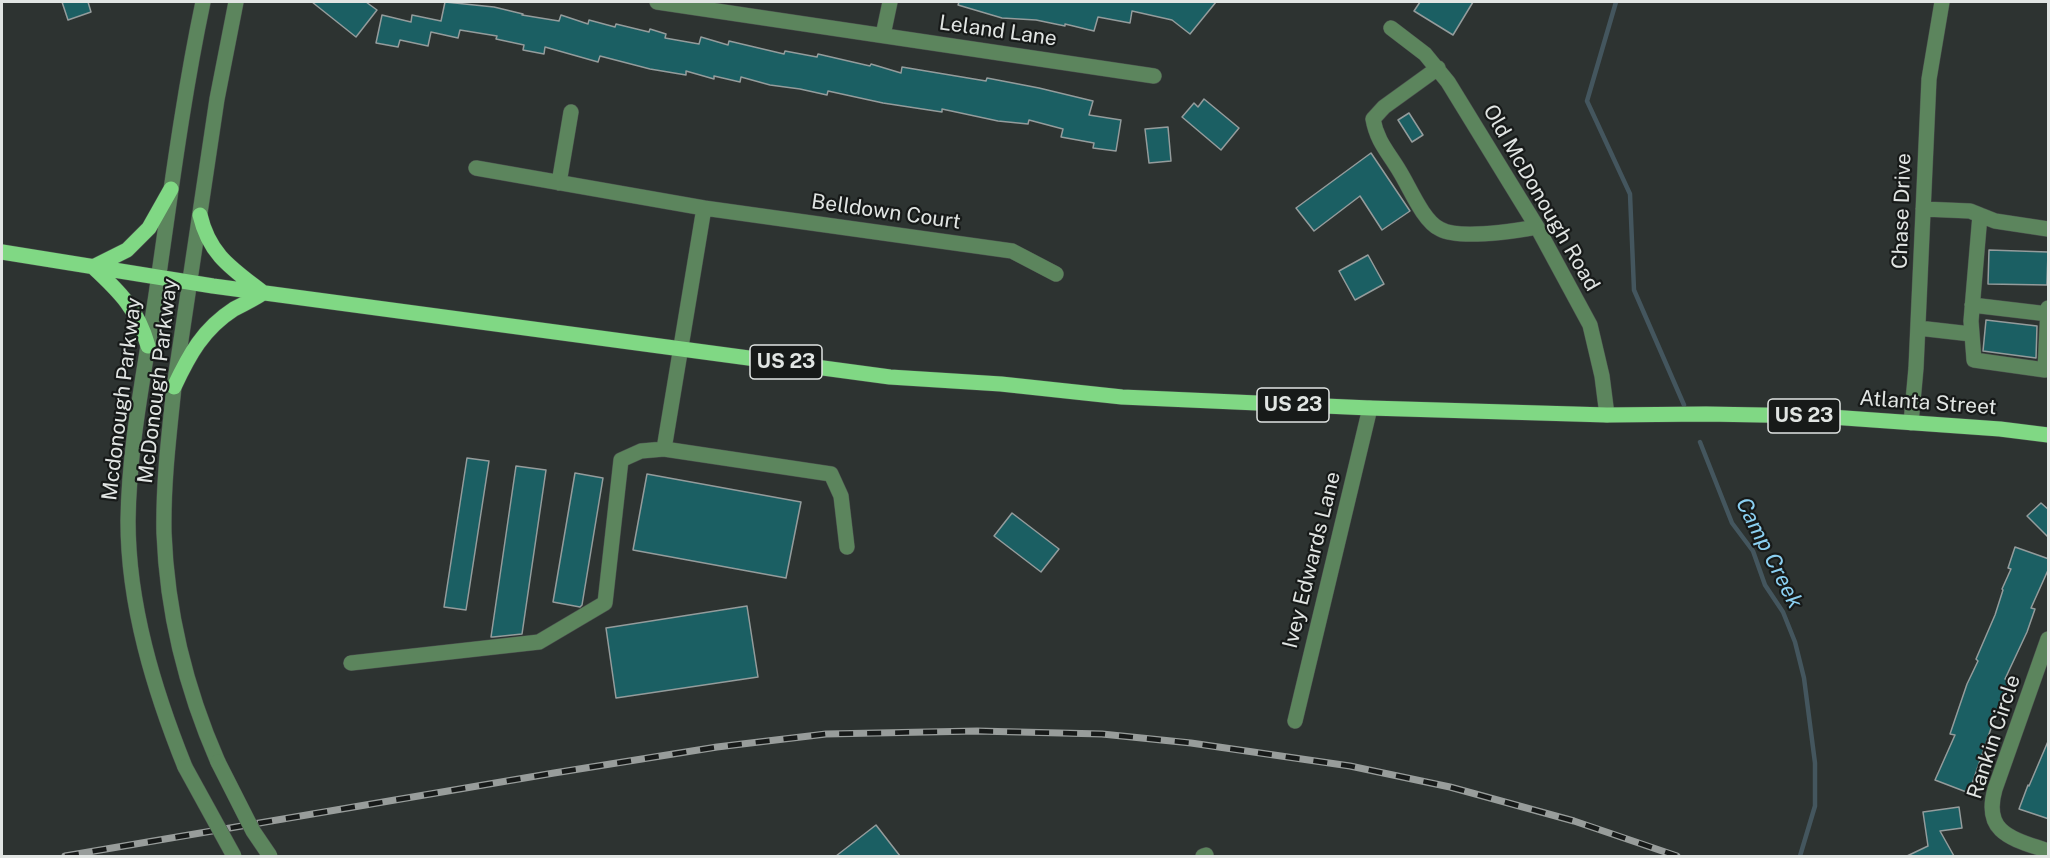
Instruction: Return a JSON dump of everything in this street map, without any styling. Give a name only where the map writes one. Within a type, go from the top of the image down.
[{"type":"main road","points":[[148,346],[143,326],[132,308],[115,287],[93,267],[127,250],[149,228],[171,189]]},
{"type":"main road","points":[[174,387],[192,350],[213,326],[263,293],[224,262],[211,246],[200,215]]},
{"type":"main road","name":"US 23","points":[[2,252],[191,283],[890,377],[1001,384],[1122,397],[1607,415]]},
{"type":"main road","name":"Atlanta Street","points":[[1607,415],[1817,416],[2049,435]]},
{"type":"street","name":"Mcdonough Parkway","points":[[202,2],[188,77],[133,448],[128,522],[138,612],[167,720],[185,767],[234,856]]},
{"type":"street","name":"McDonough Parkway","points":[[236,2],[217,99],[174,387],[164,530],[169,597],[186,676],[204,730],[218,762],[253,831],[270,856]]},
{"type":"street","name":"Leland Lane","points":[[665,2],[1154,76]]},
{"type":"street","points":[[883,35],[890,2]]},
{"type":"street","name":"Chase Drive","points":[[1911,423],[1918,328],[1929,79],[1942,2]]},
{"type":"street","name":"Old McDonough Road","points":[[1391,28],[1425,54],[1449,82],[1537,227],[1590,325],[1602,376],[1607,415]]},
{"type":"street","points":[[1438,68],[1384,107],[1373,119],[1376,135],[1426,217],[1440,230],[1462,234],[1505,233],[1537,227]]},
{"type":"street","points":[[559,183],[572,112]]},
{"type":"street","name":"Belldown Court","points":[[476,168],[705,208],[1012,251],[1056,274]]},
{"type":"street","points":[[664,449],[705,208]]},
{"type":"street","points":[[1923,209],[1970,211],[1995,221],[2049,229]]},
{"type":"street","points":[[1980,215],[1972,305],[1971,334],[1974,360],[2044,370],[2049,308]]},
{"type":"street","points":[[1972,305],[2048,314]]},
{"type":"street","points":[[1918,328],[1971,334]]},
{"type":"street","name":"Ivey Edwards Lane","points":[[1295,721],[1370,408]]},
{"type":"street","points":[[351,663],[539,642],[604,603],[621,460],[641,451],[664,449],[831,474],[841,496],[847,547]]},
{"type":"street","name":"Rankin Circle","points":[[2049,639],[1995,789],[1991,807],[1995,822],[2004,834],[2049,851]]},
{"type":"building","points":[[62,2],[88,2],[91,12],[68,20]]},
{"type":"building","points":[[312,2],[366,2],[377,10],[356,37]]},
{"type":"building","points":[[445,2],[494,7],[522,15],[559,21],[561,15],[588,24],[589,20],[615,27],[616,24],[649,32],[650,29],[666,34],[665,38],[699,44],[701,37],[728,45],[729,41],[784,54],[785,51],[817,57],[818,54],[870,66],[871,64],[901,73],[902,67],[986,81],[987,78],[1039,88],[1093,101],[1089,115],[1121,120],[1116,151],[1093,148],[1094,143],[1061,137],[1063,129],[1029,120],[1028,124],[998,121],[942,109],[942,112],[883,103],[828,91],[827,95],[770,85],[741,77],[740,82],[714,76],[714,79],[686,71],[686,75],[650,69],[600,56],[598,62],[545,47],[544,54],[523,50],[524,45],[496,39],[497,36],[460,30],[458,38],[431,32],[428,46],[400,40],[398,47],[376,43],[382,15],[411,22],[412,15],[441,21]]},
{"type":"building","points":[[959,2],[1216,2],[1190,34],[1172,20],[1132,11],[1130,23],[1098,17],[1094,31],[1065,24],[1065,26],[1036,20],[1002,18],[958,5]]},
{"type":"building","points":[[1420,2],[1473,2],[1453,35],[1414,11]]},
{"type":"building","points":[[1204,99],[1239,128],[1221,150],[1182,117],[1194,103],[1198,107]]},
{"type":"building","points":[[1409,113],[1423,135],[1412,142],[1398,120]]},
{"type":"building","points":[[1168,127],[1171,161],[1149,163],[1145,129]]},
{"type":"building","points":[[1371,153],[1410,211],[1382,230],[1360,196],[1314,231],[1296,208]]},
{"type":"building","points":[[1989,250],[2048,252],[2047,285],[1988,284]]},
{"type":"building","points":[[1368,255],[1384,284],[1355,300],[1339,271]]},
{"type":"building","points":[[1986,320],[2037,326],[2036,358],[1983,351]]},
{"type":"building","points":[[467,458],[489,461],[466,610],[444,607]]},
{"type":"building","points":[[516,466],[546,470],[522,634],[491,637]]},
{"type":"building","points":[[575,473],[603,478],[580,607],[553,602]]},
{"type":"building","points":[[647,474],[801,502],[786,578],[633,550]]},
{"type":"building","points":[[2041,503],[2049,510],[2049,538],[2027,516]]},
{"type":"building","points":[[1012,513],[1059,549],[1041,572],[994,536]]},
{"type":"building","points":[[2015,547],[2049,559],[2049,568],[2031,608],[2035,609],[2027,632],[2005,679],[2010,681],[2002,696],[1969,793],[1935,780],[1955,735],[1950,734],[2011,569],[2008,568]]},
{"type":"building","points":[[747,606],[758,677],[616,698],[606,628]]},
{"type":"building","points":[[2049,739],[2049,819],[2019,809]]},
{"type":"building","points":[[1959,807],[1962,828],[1940,831],[1954,856],[1907,856],[1928,846],[1923,812]]},
{"type":"building","points":[[876,825],[900,856],[836,856]]},
{"type":"waterway","name":"Camp Creek","points":[[1616,2],[1587,101],[1630,194],[1634,290],[1684,405]]},
{"type":"waterway","name":"Camp Creek","points":[[1700,442],[1732,523],[1753,551],[1765,585],[1783,612],[1795,642],[1804,678],[1815,763],[1815,806],[1800,856]]},
{"type":"railway","points":[[65,856],[717,747],[826,734],[977,731],[1102,734],[1191,743],[1350,766],[1450,787],[1574,821],[1677,856]]}]
